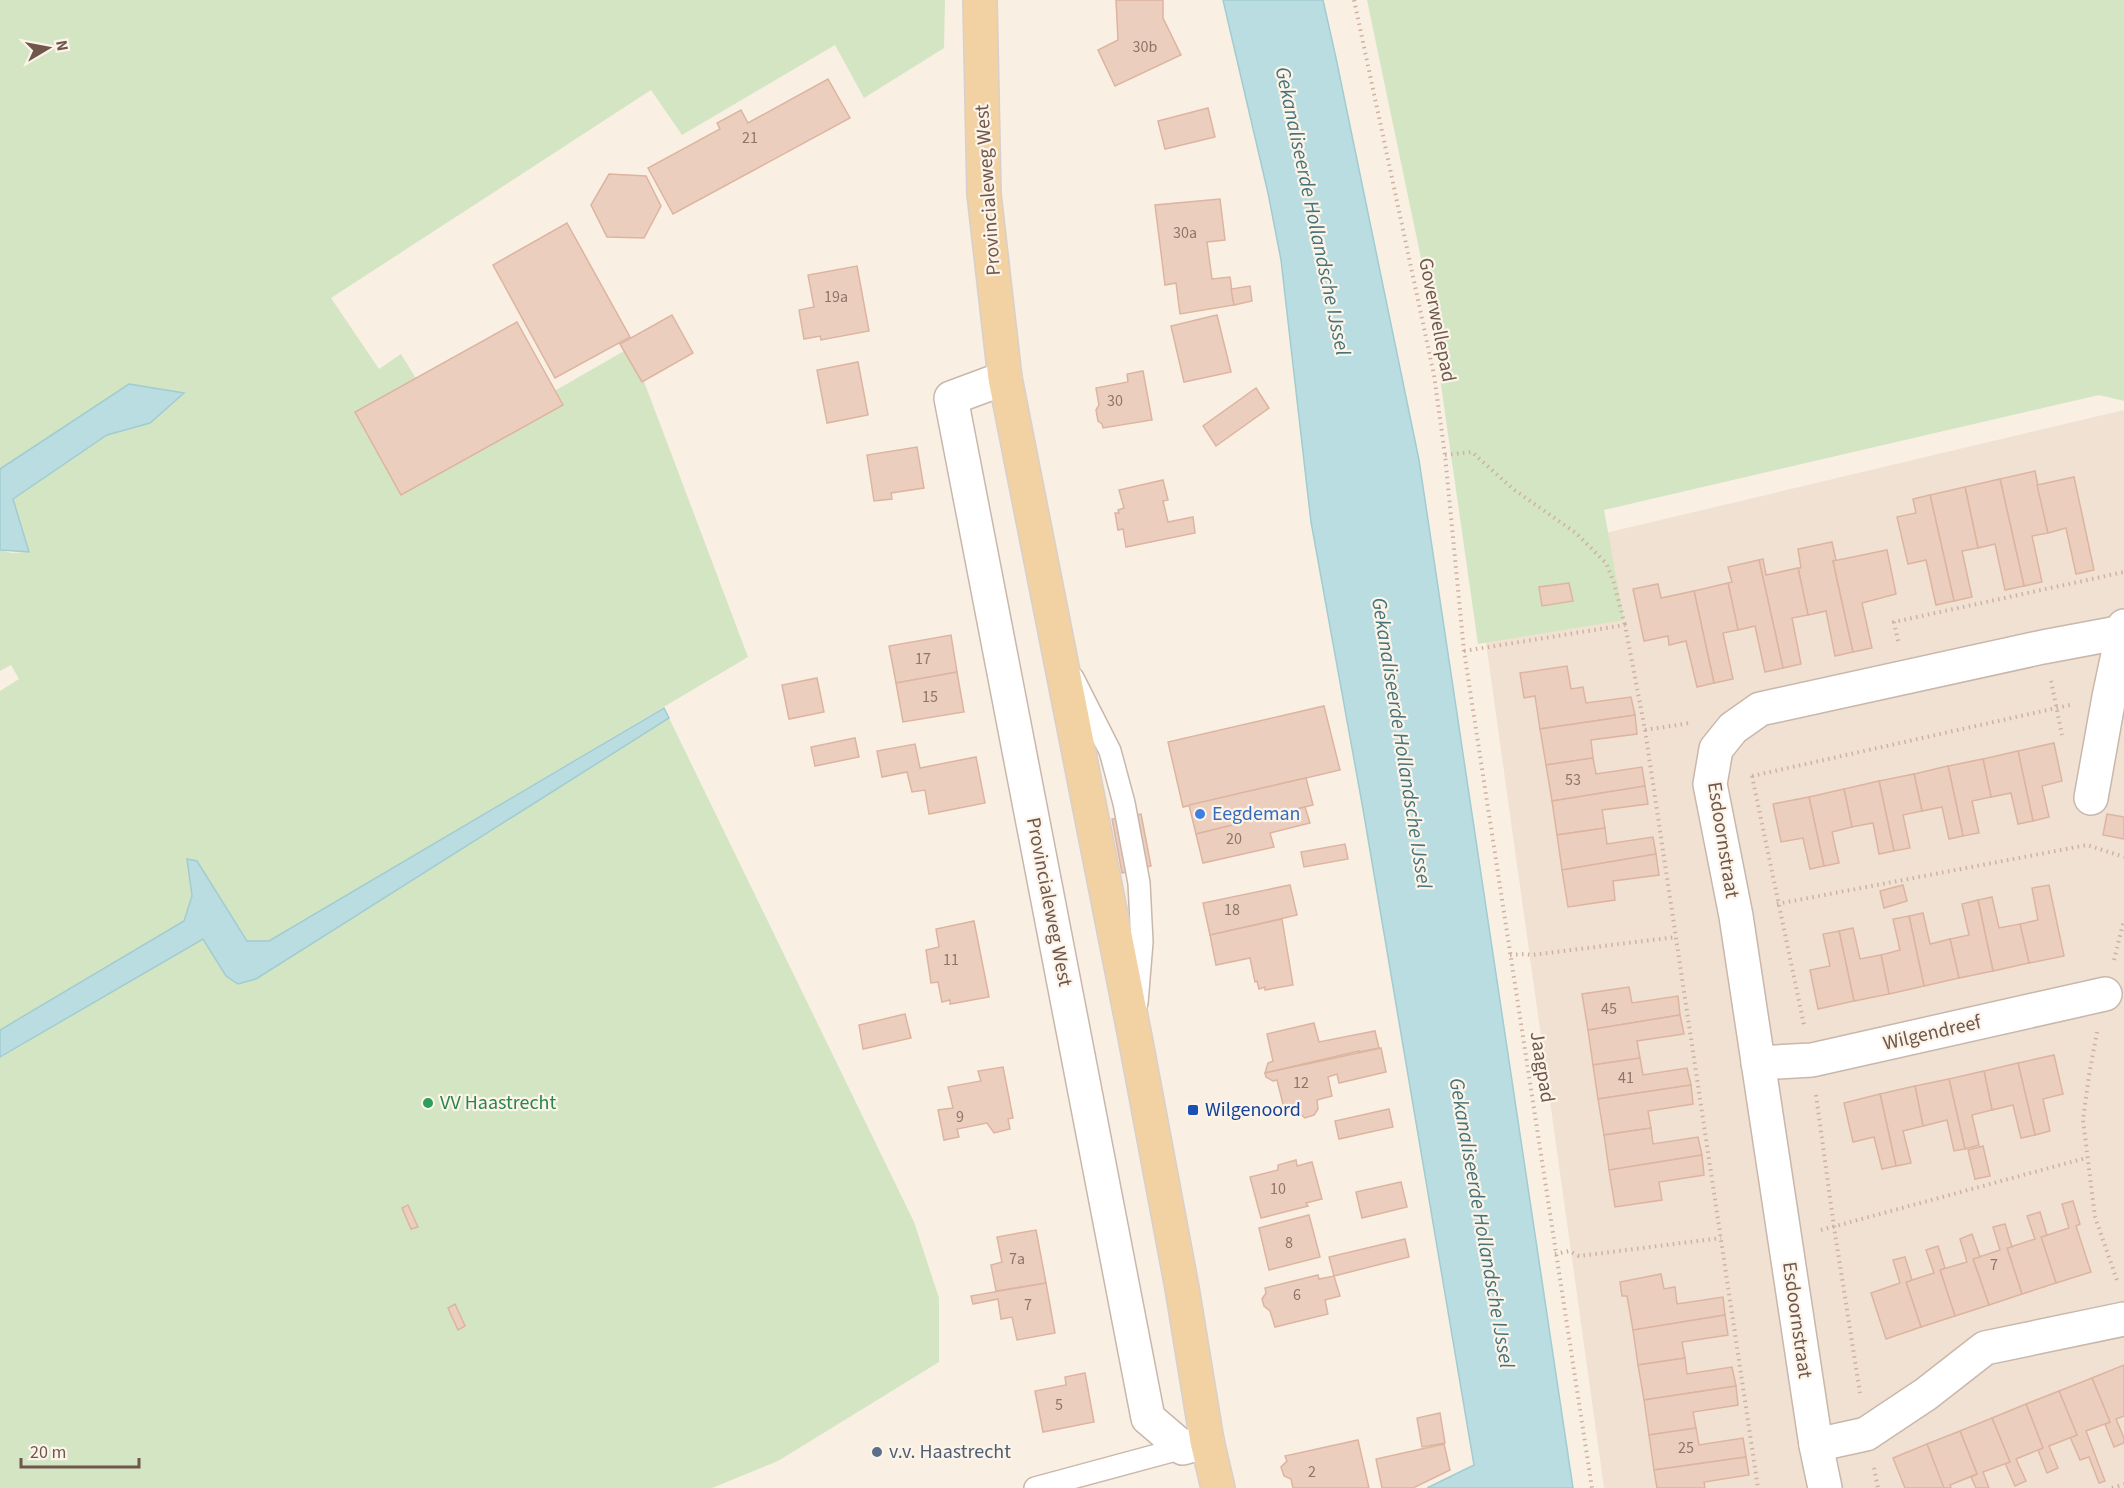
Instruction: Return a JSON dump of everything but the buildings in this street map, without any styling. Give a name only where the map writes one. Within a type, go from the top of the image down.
[{"type":"main road","name":"Provincialeweg West","points":[[980,0],[984,194],[1005,378],[1135,1037],[1179,1276],[1195,1444],[1218,1488]]},
{"type":"street","name":"Provincialeweg West","points":[[1005,378],[951,398],[1148,1418],[1195,1444]]},
{"type":"street","points":[[1716,749],[1733,728],[1760,709],[2123,629],[2091,798]]},
{"type":"street","name":"Esdoornstraat","points":[[1716,749],[1710,784],[1736,916],[1816,1445],[1825,1488]]},
{"type":"street","name":"Wilgendreef","points":[[1758,1063],[1812,1060],[2105,994]]},
{"type":"street","points":[[1816,1445],[1866,1434],[1926,1394],[1985,1348],[2122,1304]]},
{"type":"lane","points":[[1035,1488],[1195,1444]]},
{"type":"path","name":"Goverwellepad","points":[[1354,0],[1434,375],[1464,651]]},
{"type":"path","points":[[1444,455],[1472,452],[1513,489],[1576,533],[1606,563],[1613,580],[1625,625],[1645,730],[1758,1488]]},
{"type":"path","points":[[1906,678],[1894,622],[2124,572]]},
{"type":"path","points":[[1464,651],[1625,625]]},
{"type":"path","name":"Jaagpad","points":[[1464,651],[1592,1488]]},
{"type":"path","points":[[1710,784],[2109,697]]},
{"type":"path","points":[[1645,730],[1693,723],[1716,749]]},
{"type":"path","points":[[1752,776],[1812,1060],[1834,1227],[1866,1434],[1878,1488]]},
{"type":"path","points":[[1736,916],[1778,904],[2087,844],[2124,857]]},
{"type":"path","points":[[2122,1304],[2095,1217],[2083,1120],[2088,1075],[2105,994],[2124,921]]},
{"type":"path","points":[[1510,955],[1531,955],[1676,937]]},
{"type":"path","points":[[1785,1239],[2086,1158]]},
{"type":"path","points":[[1555,1254],[1569,1251],[1579,1256],[1721,1238]]},
{"type":"path","points":[[2112,1488],[2124,1484]]},
{"type":"shaded area","points":[[2124,410],[2124,1488],[1604,1488],[1475,564]]},
{"type":"green space","points":[[0,0],[945,0],[944,48],[864,98],[835,45],[682,135],[651,90],[331,298],[379,369],[401,354],[430,401],[551,393],[631,347],[748,657],[269,941],[248,941],[197,861],[187,860],[192,896],[185,921],[0,1030],[0,691],[19,679],[11,665],[0,671],[0,550],[11,553],[28,552],[13,499],[108,435],[150,423],[129,384],[0,469]]},
{"type":"green space","points":[[1367,0],[2124,0],[2124,401],[2099,395],[1604,510],[1624,620],[1478,644],[1427,287]]},
{"type":"green space","name":"VV Haastrecht","points":[[669,718],[914,1222],[939,1298],[939,1362],[778,1461],[712,1488],[0,1488],[0,1057],[203,939],[226,976],[256,979]]},
{"type":"water","name":"Gekanaliseerde Hollandsche IJssel","points":[[1223,0],[1323,0],[1419,460],[1573,1488],[1427,1488],[1474,1465],[1363,809],[1311,522],[1281,260],[1268,193]]},
{"type":"water","points":[[129,384],[184,393],[150,423],[107,435],[13,499],[29,552],[0,550],[0,469]]},
{"type":"water","points":[[664,708],[669,718],[256,979],[238,984],[226,976],[203,939],[0,1057],[0,1030],[184,921],[192,896],[187,859],[197,861],[247,941],[269,941]]},
{"type":"place","name":"Eegdeman","points":[[1200,814]]},
{"type":"place","name":"VV Haastrecht","points":[[428,1103]]},
{"type":"place","name":"Wilgenoord","points":[[1193,1110]]},
{"type":"place","name":"v.v. Haastrecht","points":[[877,1452]]}]
